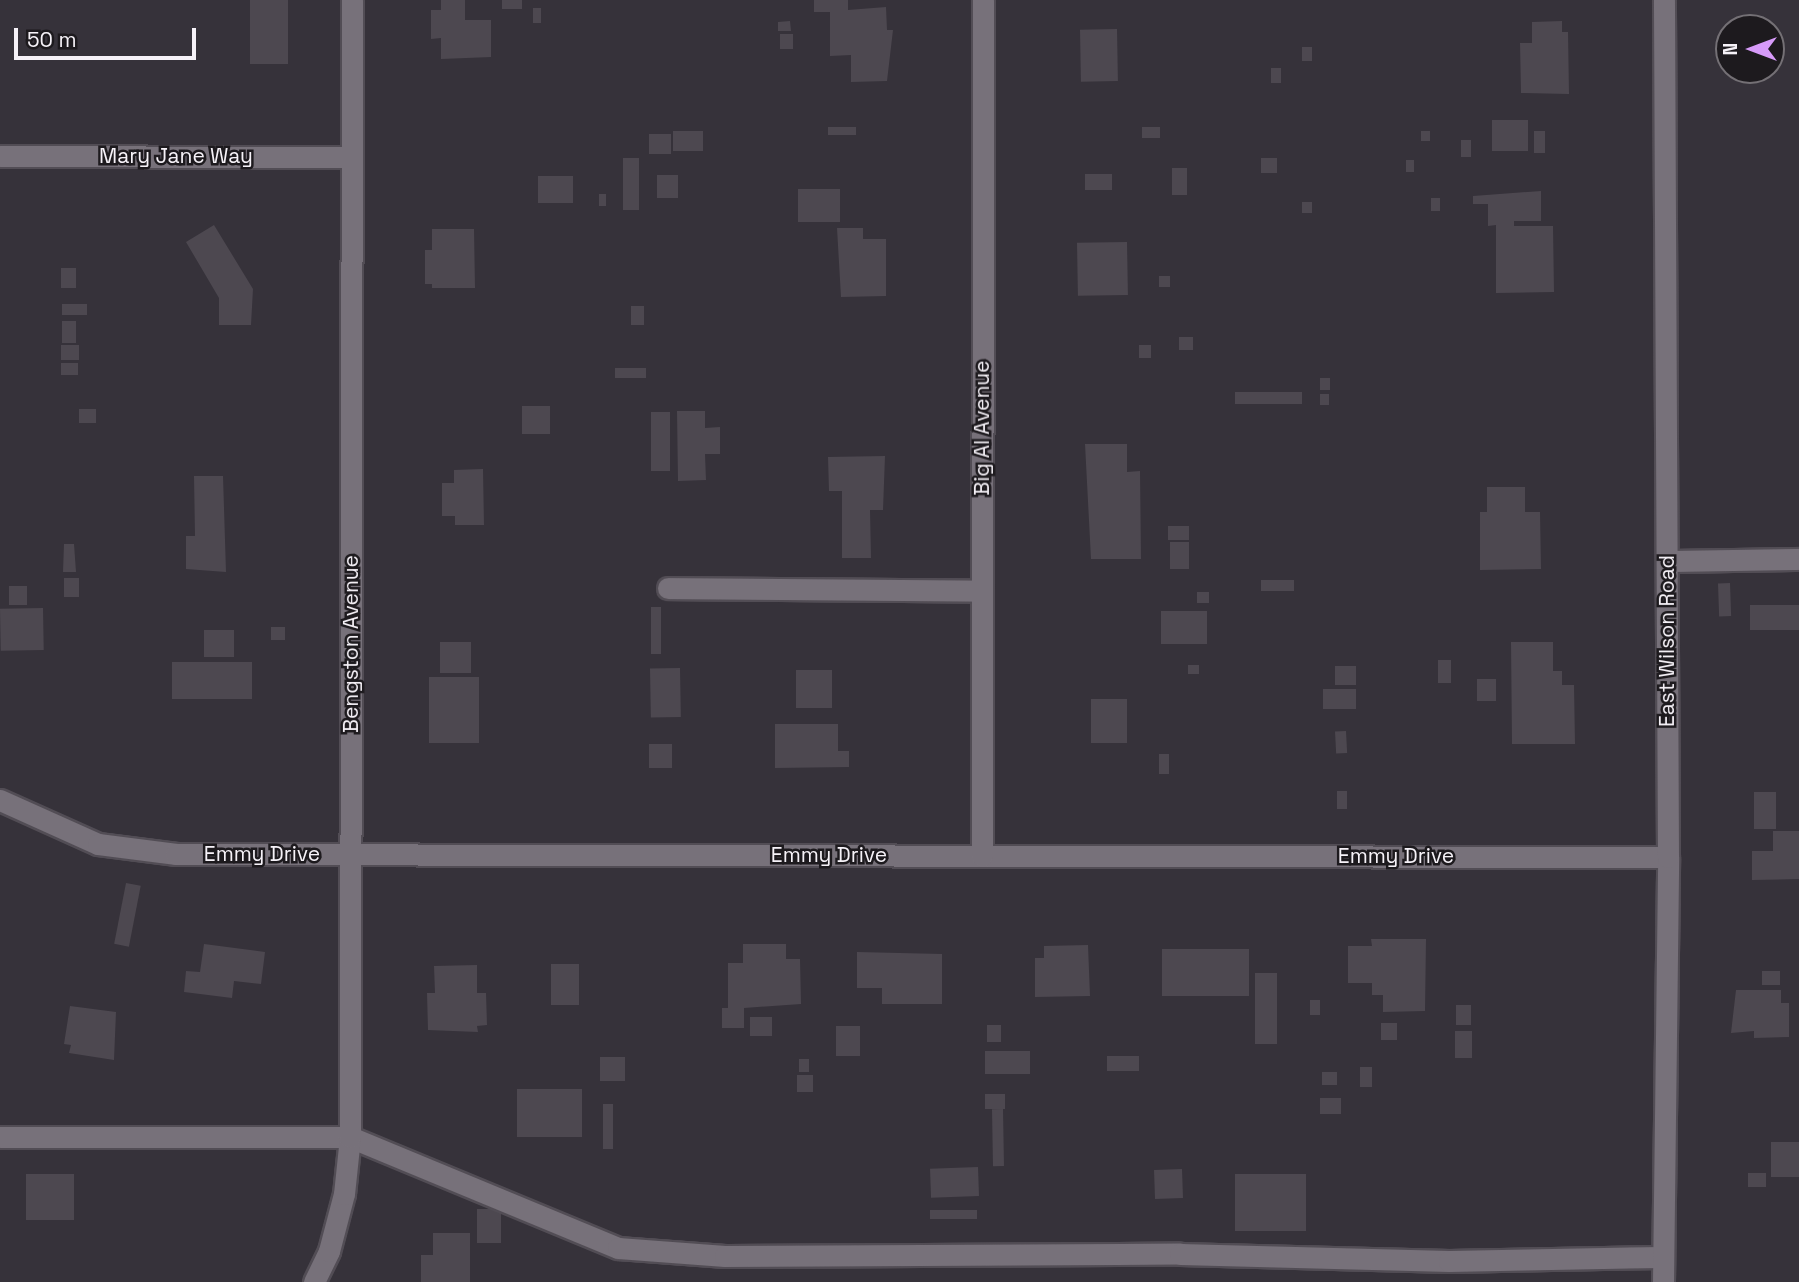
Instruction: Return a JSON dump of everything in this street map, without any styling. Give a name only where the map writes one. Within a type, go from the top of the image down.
[{"type":"street","name":"Bengston Avenue","points":[[314,1282],[329,1251],[345,1194],[350,1136],[352,0]]},
{"type":"street","name":"Big Al Avenue","points":[[982,856],[984,0]]},
{"type":"street","name":"East Wilson Road","points":[[1663,1282],[1668,857],[1664,0]]},
{"type":"street","name":"Mary Jane Way","points":[[0,156],[351,157]]},
{"type":"street","points":[[1667,561],[1799,559]]},
{"type":"street","points":[[667,588],[982,591]]},
{"type":"street","name":"Emmy Drive","points":[[0,800],[98,844],[176,854],[1668,857]]},
{"type":"street","points":[[0,1137],[350,1136],[618,1248],[725,1256],[1180,1254],[1449,1261],[1663,1258]]},
{"type":"building","points":[[250,0],[288,0],[288,64],[250,64]]},
{"type":"building","points":[[441,0],[465,0],[465,20],[491,20],[491,57],[441,59],[441,38],[431,39],[431,10],[441,10]]},
{"type":"building","points":[[502,0],[522,0],[522,9],[502,9]]},
{"type":"building","points":[[814,0],[848,0],[848,10],[886,7],[887,30],[893,30],[887,81],[851,82],[851,55],[830,56],[830,12],[814,12]]},
{"type":"building","points":[[533,8],[541,8],[541,23],[533,23]]},
{"type":"building","points":[[790,21],[791,31],[778,31],[778,22]]},
{"type":"building","points":[[1562,21],[1562,32],[1568,32],[1569,94],[1521,93],[1520,43],[1532,43],[1532,22]]},
{"type":"building","points":[[1117,29],[1118,81],[1081,82],[1080,30]]},
{"type":"building","points":[[780,34],[793,34],[793,49],[780,49]]},
{"type":"building","points":[[1302,47],[1312,47],[1312,61],[1302,61]]},
{"type":"building","points":[[1271,68],[1281,68],[1281,83],[1271,83]]},
{"type":"building","points":[[1492,120],[1528,120],[1528,151],[1492,151]]},
{"type":"building","points":[[828,127],[856,127],[856,135],[828,135]]},
{"type":"building","points":[[1142,127],[1160,127],[1160,138],[1142,138]]},
{"type":"building","points":[[673,131],[703,131],[703,151],[673,151]]},
{"type":"building","points":[[1421,131],[1430,131],[1430,141],[1421,141]]},
{"type":"building","points":[[1534,131],[1545,131],[1545,153],[1534,153]]},
{"type":"building","points":[[649,134],[671,134],[671,154],[649,154]]},
{"type":"building","points":[[1461,140],[1471,140],[1471,157],[1461,157]]},
{"type":"building","points":[[623,158],[639,158],[639,210],[623,210]]},
{"type":"building","points":[[1261,158],[1277,158],[1277,173],[1261,173]]},
{"type":"building","points":[[1406,160],[1414,160],[1414,172],[1406,172]]},
{"type":"building","points":[[1172,168],[1187,168],[1187,195],[1172,195]]},
{"type":"building","points":[[1085,174],[1112,174],[1112,190],[1085,190]]},
{"type":"building","points":[[657,175],[678,175],[678,198],[657,198]]},
{"type":"building","points":[[538,176],[573,176],[573,203],[538,203]]},
{"type":"building","points":[[798,189],[840,189],[840,222],[798,222]]},
{"type":"building","points":[[1541,191],[1541,221],[1514,221],[1514,226],[1553,226],[1554,292],[1496,293],[1496,225],[1488,226],[1488,204],[1473,204],[1473,196]]},
{"type":"building","points":[[599,194],[606,194],[606,206],[599,206]]},
{"type":"building","points":[[1431,198],[1440,198],[1440,211],[1431,211]]},
{"type":"building","points":[[1302,202],[1312,202],[1312,213],[1302,213]]},
{"type":"building","points":[[214,225],[253,289],[251,325],[219,325],[219,298],[186,242]]},
{"type":"building","points":[[837,228],[863,228],[863,239],[886,239],[886,296],[841,297]]},
{"type":"building","points":[[432,229],[474,229],[475,288],[432,288],[432,284],[425,284],[425,250],[432,250]]},
{"type":"building","points":[[1127,242],[1128,295],[1078,296],[1077,243]]},
{"type":"building","points":[[61,268],[76,268],[76,288],[61,288]]},
{"type":"building","points":[[1159,276],[1170,276],[1170,287],[1159,287]]},
{"type":"building","points":[[62,304],[87,304],[87,315],[62,315]]},
{"type":"building","points":[[631,306],[644,306],[644,325],[631,325]]},
{"type":"building","points":[[62,321],[76,321],[76,343],[62,343]]},
{"type":"building","points":[[1179,337],[1193,337],[1193,350],[1179,350]]},
{"type":"building","points":[[61,345],[79,345],[79,360],[61,360]]},
{"type":"building","points":[[1139,345],[1151,345],[1151,358],[1139,358]]},
{"type":"building","points":[[61,363],[78,363],[78,375],[61,375]]},
{"type":"building","points":[[615,368],[646,368],[646,378],[615,378]]},
{"type":"building","points":[[1320,378],[1330,378],[1330,390],[1320,390]]},
{"type":"building","points":[[1235,392],[1302,392],[1302,404],[1235,404]]},
{"type":"building","points":[[1320,394],[1329,394],[1329,405],[1320,405]]},
{"type":"building","points":[[522,406],[550,406],[550,434],[522,434]]},
{"type":"building","points":[[79,409],[96,409],[96,423],[79,423]]},
{"type":"building","points":[[677,411],[705,411],[705,428],[720,427],[720,454],[705,454],[706,480],[678,481]]},
{"type":"building","points":[[651,412],[670,412],[670,471],[651,471]]},
{"type":"building","points":[[1085,444],[1127,444],[1127,472],[1140,471],[1141,559],[1091,559]]},
{"type":"building","points":[[885,456],[883,510],[870,510],[871,558],[842,558],[842,491],[829,491],[828,457]]},
{"type":"building","points":[[483,469],[484,525],[455,525],[455,516],[442,516],[442,483],[454,483],[454,470]]},
{"type":"building","points":[[194,476],[223,476],[226,572],[186,569],[186,536],[195,536]]},
{"type":"building","points":[[1487,487],[1525,487],[1525,512],[1540,512],[1541,569],[1480,570],[1480,512],[1487,512]]},
{"type":"building","points":[[1168,526],[1189,526],[1189,540],[1168,540]]},
{"type":"building","points":[[1170,542],[1189,542],[1189,569],[1170,569]]},
{"type":"building","points":[[64,544],[74,544],[76,572],[63,572]]},
{"type":"building","points":[[64,578],[79,578],[79,597],[64,597]]},
{"type":"building","points":[[1261,580],[1294,580],[1294,591],[1261,591]]},
{"type":"building","points":[[1718,583],[1730,583],[1731,616],[1719,616]]},
{"type":"building","points":[[9,586],[27,586],[27,605],[9,605]]},
{"type":"building","points":[[1197,592],[1209,592],[1209,603],[1197,603]]},
{"type":"building","points":[[1750,605],[1799,605],[1799,630],[1750,630]]},
{"type":"building","points":[[651,607],[661,607],[661,654],[651,654]]},
{"type":"building","points":[[43,608],[44,650],[1,651],[0,609]]},
{"type":"building","points":[[1161,611],[1207,611],[1207,644],[1161,644]]},
{"type":"building","points":[[271,627],[285,627],[285,640],[271,640]]},
{"type":"building","points":[[204,630],[234,630],[234,657],[204,657]]},
{"type":"building","points":[[440,642],[471,642],[471,673],[440,673]]},
{"type":"building","points":[[1511,642],[1553,642],[1553,671],[1562,671],[1562,685],[1574,685],[1575,744],[1512,744]]},
{"type":"building","points":[[1438,660],[1451,660],[1451,683],[1438,683]]},
{"type":"building","points":[[172,662],[252,662],[252,699],[172,699]]},
{"type":"building","points":[[1188,665],[1199,665],[1199,674],[1188,674]]},
{"type":"building","points":[[1335,666],[1356,666],[1356,685],[1335,685]]},
{"type":"building","points":[[680,668],[681,717],[651,718],[650,669]]},
{"type":"building","points":[[796,670],[832,670],[832,708],[796,708]]},
{"type":"building","points":[[429,677],[479,677],[479,743],[429,743]]},
{"type":"building","points":[[1477,679],[1496,679],[1496,701],[1477,701]]},
{"type":"building","points":[[1323,689],[1356,689],[1356,709],[1323,709]]},
{"type":"building","points":[[1091,699],[1127,699],[1127,743],[1091,743]]},
{"type":"building","points":[[775,724],[838,724],[838,751],[849,751],[849,767],[775,768]]},
{"type":"building","points":[[1346,731],[1347,753],[1336,754],[1335,732]]},
{"type":"building","points":[[649,744],[672,744],[672,768],[649,768]]},
{"type":"building","points":[[1159,754],[1169,754],[1169,774],[1159,774]]},
{"type":"building","points":[[1337,791],[1347,791],[1347,809],[1337,809]]},
{"type":"building","points":[[1754,792],[1776,792],[1776,829],[1754,829]]},
{"type":"building","points":[[1773,831],[1799,831],[1799,879],[1752,880],[1752,851],[1773,851]]},
{"type":"building","points":[[126,883],[141,886],[129,947],[114,944]]},
{"type":"building","points":[[1371,939],[1426,939],[1425,1011],[1383,1012],[1383,995],[1372,995],[1372,983],[1348,983],[1348,946],[1372,946]]},
{"type":"building","points":[[204,944],[265,952],[261,984],[234,981],[232,998],[184,992],[186,971],[200,972]]},
{"type":"building","points":[[743,944],[786,944],[786,959],[800,959],[801,1004],[744,1008],[744,1028],[722,1028],[722,1008],[728,1008],[728,963],[743,963]]},
{"type":"building","points":[[1088,945],[1090,996],[1035,997],[1035,958],[1044,958],[1044,946]]},
{"type":"building","points":[[1162,949],[1249,949],[1249,996],[1162,996]]},
{"type":"building","points":[[857,952],[942,954],[942,1004],[882,1004],[882,988],[857,988]]},
{"type":"building","points":[[551,964],[579,964],[579,1005],[551,1005]]},
{"type":"building","points":[[477,965],[477,993],[486,993],[487,1025],[477,1026],[478,1032],[428,1030],[427,993],[435,993],[434,966]]},
{"type":"building","points":[[1762,971],[1780,971],[1780,985],[1762,985]]},
{"type":"building","points":[[1255,973],[1277,973],[1277,1044],[1255,1044]]},
{"type":"building","points":[[1736,990],[1781,990],[1781,1003],[1789,1003],[1789,1037],[1754,1038],[1754,1031],[1731,1033]]},
{"type":"building","points":[[1310,1000],[1320,1000],[1320,1015],[1310,1015]]},
{"type":"building","points":[[1456,1005],[1471,1005],[1471,1025],[1456,1025]]},
{"type":"building","points":[[70,1006],[116,1012],[114,1060],[69,1053],[71,1045],[64,1044]]},
{"type":"building","points":[[750,1017],[772,1017],[772,1036],[750,1036]]},
{"type":"building","points":[[1381,1023],[1397,1023],[1397,1040],[1381,1040]]},
{"type":"building","points":[[987,1025],[1001,1025],[1001,1042],[987,1042]]},
{"type":"building","points":[[836,1026],[860,1026],[860,1056],[836,1056]]},
{"type":"building","points":[[1455,1031],[1472,1031],[1472,1058],[1455,1058]]},
{"type":"building","points":[[985,1051],[1030,1051],[1030,1074],[985,1074]]},
{"type":"building","points":[[1107,1056],[1139,1056],[1139,1071],[1107,1071]]},
{"type":"building","points":[[600,1057],[625,1057],[625,1081],[600,1081]]},
{"type":"building","points":[[799,1059],[809,1059],[809,1072],[799,1072]]},
{"type":"building","points":[[1360,1067],[1372,1067],[1372,1087],[1360,1087]]},
{"type":"building","points":[[1322,1072],[1337,1072],[1337,1085],[1322,1085]]},
{"type":"building","points":[[797,1075],[813,1075],[813,1092],[797,1092]]},
{"type":"building","points":[[517,1089],[582,1089],[582,1137],[517,1137]]},
{"type":"building","points":[[985,1094],[1005,1094],[1005,1109],[985,1109]]},
{"type":"building","points":[[1320,1098],[1341,1098],[1341,1114],[1320,1114]]},
{"type":"building","points":[[603,1104],[613,1104],[613,1149],[603,1149]]},
{"type":"building","points":[[992,1109],[1003,1109],[1004,1166],[993,1166]]},
{"type":"building","points":[[1771,1142],[1799,1142],[1799,1177],[1771,1177]]},
{"type":"building","points":[[978,1167],[979,1196],[931,1198],[930,1169]]},
{"type":"building","points":[[1182,1169],[1183,1198],[1155,1199],[1154,1170]]},
{"type":"building","points":[[1748,1173],[1766,1173],[1766,1187],[1748,1187]]},
{"type":"building","points":[[26,1174],[74,1174],[74,1220],[26,1220]]},
{"type":"building","points":[[1235,1174],[1306,1174],[1306,1231],[1235,1231]]},
{"type":"building","points":[[477,1209],[501,1209],[501,1243],[477,1243]]},
{"type":"building","points":[[930,1210],[977,1210],[977,1219],[930,1219]]},
{"type":"building","points":[[433,1233],[470,1233],[470,1282],[421,1282],[421,1255],[433,1255]]}]
